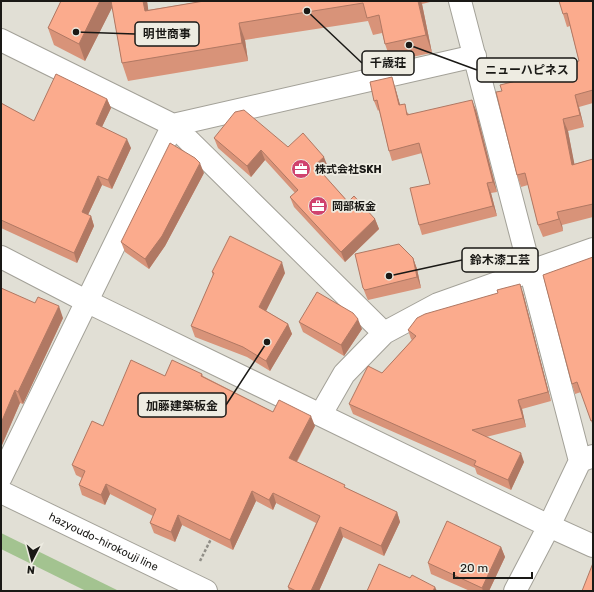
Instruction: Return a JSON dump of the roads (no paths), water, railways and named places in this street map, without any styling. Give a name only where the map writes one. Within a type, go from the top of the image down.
[{"type":"street","points":[[460,1],[530,272],[586,459],[549,526],[516,591]]},
{"type":"street","points":[[1,40],[173,125],[384,333]]},
{"type":"street","points":[[173,125],[475,56]]},
{"type":"street","points":[[1,477],[173,125]]},
{"type":"street","points":[[321,414],[344,374],[384,333],[438,304],[593,249]]},
{"type":"street","points":[[1,258],[86,301],[593,546]]},
{"type":"street","name":"hazyoudo-hirokouji line","points":[[1,492],[198,587]]},
{"type":"place","name":"千歳荘","points":[[307,11]]},
{"type":"place","name":"明世商事","points":[[76,32]]},
{"type":"place","name":"ニューハピネス","points":[[409,45]]},
{"type":"place","name":"株式会社SKH","points":[[301,169]]},
{"type":"place","name":"岡部板金","points":[[318,206]]},
{"type":"place","name":"鈴木漆工芸","points":[[389,276]]},
{"type":"place","name":"加藤建築板金","points":[[267,342]]}]
